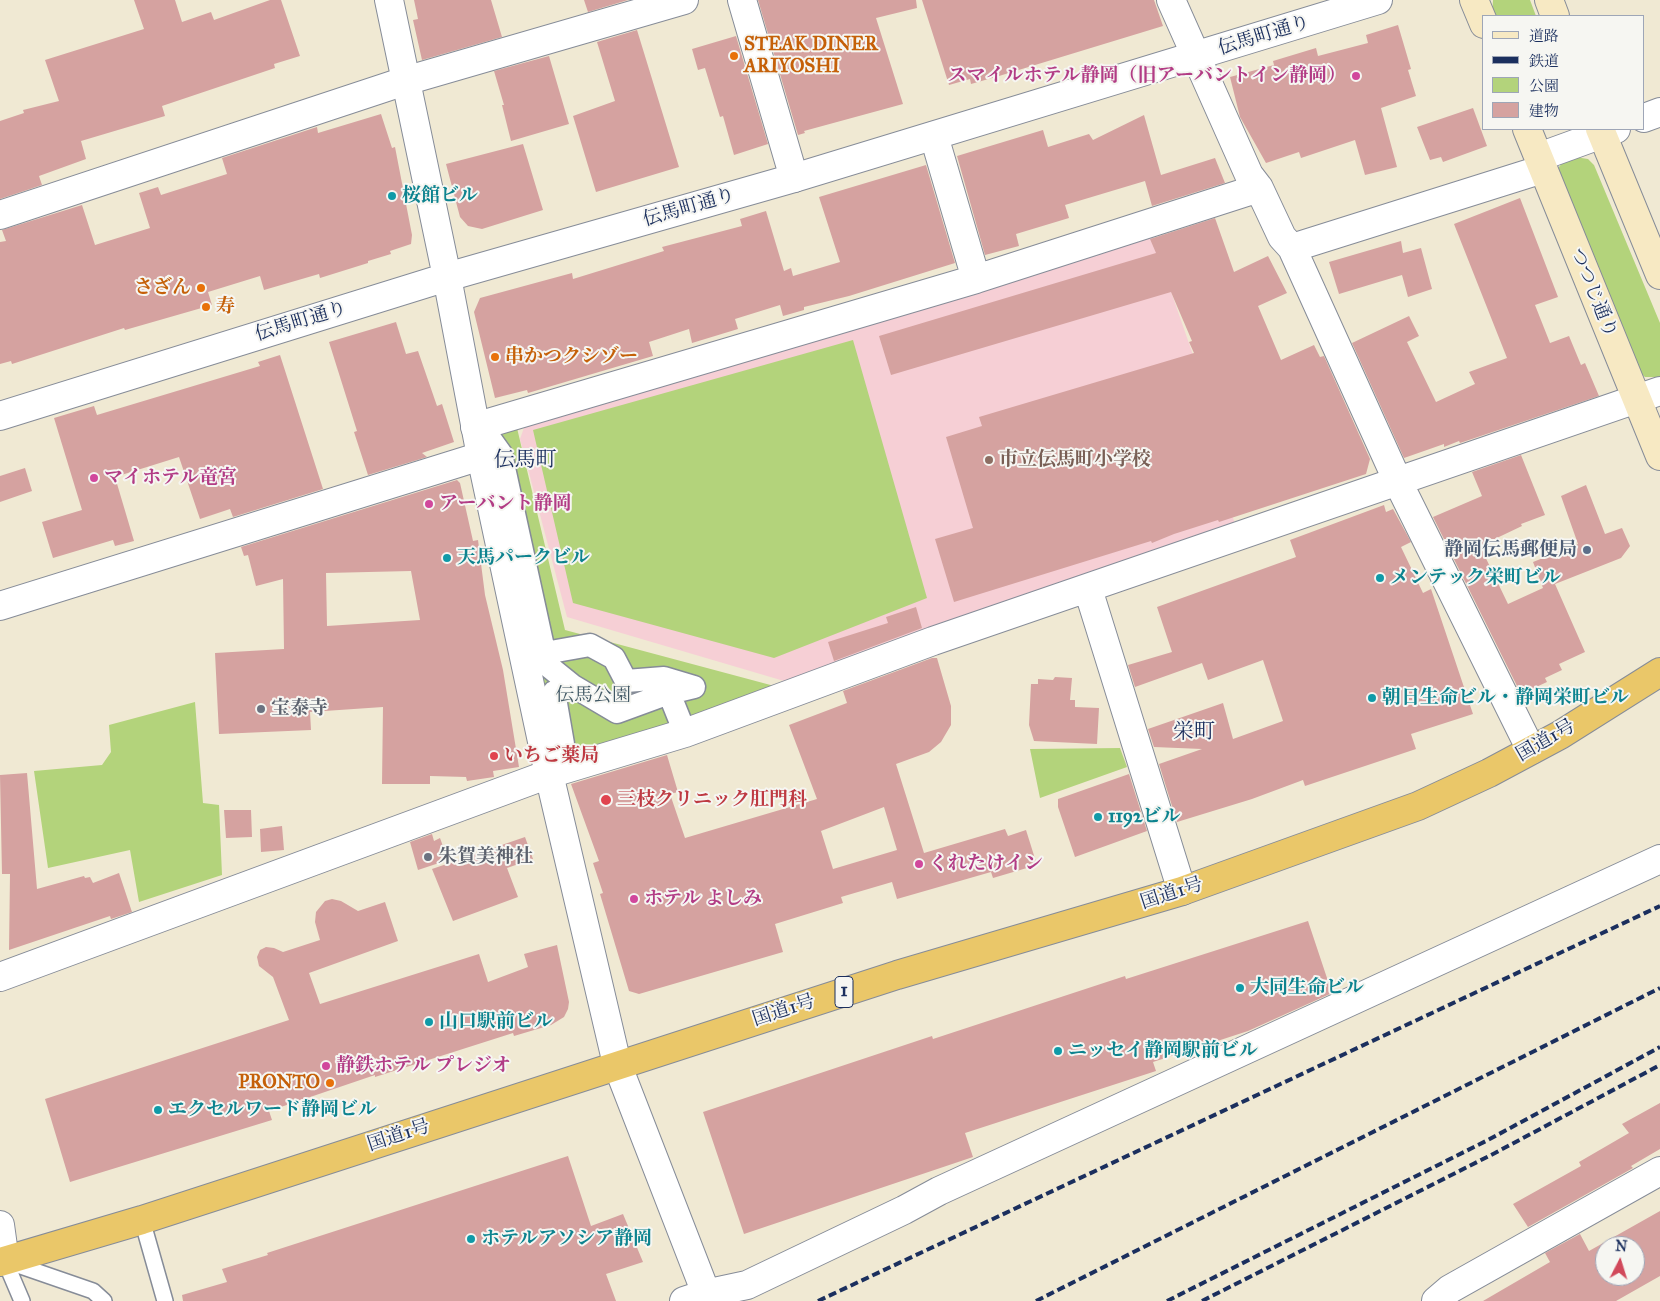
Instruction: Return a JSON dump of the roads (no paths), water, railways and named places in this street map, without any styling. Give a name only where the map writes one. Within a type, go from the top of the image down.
[{"type":"highway","name":"国道1号","points":[[2,1262],[142,1220],[617,1064],[897,976],[1182,892],[1418,806],[1531,750],[1660,672]]},
{"type":"main road","points":[[1474,0],[1482,19]]},
{"type":"main road","points":[[1549,0],[1555,15]]},
{"type":"main road","name":"つつじ通り","points":[[1527,130],[1648,395],[1660,456]]},
{"type":"main road","points":[[1606,130],[1660,275]]},
{"type":"street","points":[[389,0],[478,426],[481,456],[549,771],[617,1064],[700,1298],[747,1285],[904,1210],[948,1186],[1660,859]]},
{"type":"street","points":[[0,215],[405,81],[684,0]]},
{"type":"street","points":[[742,0],[794,178]]},
{"type":"street","points":[[1170,0],[1249,174],[1259,188],[1282,237],[1292,248],[1398,482],[1531,750]]},
{"type":"street","name":"伝馬町通り","points":[[0,416],[447,277],[794,178],[1378,0]]},
{"type":"street","points":[[1645,118],[1660,112]]},
{"type":"street","points":[[1292,248],[1541,163],[1606,130]]},
{"type":"street","points":[[934,136],[976,279]]},
{"type":"street","points":[[478,426],[976,279],[1259,188]]},
{"type":"street","points":[[0,977],[549,771],[684,733],[933,641],[1648,395]]},
{"type":"street","points":[[478,426],[501,454],[547,665],[574,686],[617,712],[669,693],[694,687],[664,678],[626,681],[614,658],[590,645],[545,653]]},
{"type":"street","points":[[0,606],[481,456]]},
{"type":"street","points":[[1088,589],[1182,892]]},
{"type":"street","points":[[549,771],[563,744],[554,692],[574,686]]},
{"type":"street","points":[[669,693],[684,733]]},
{"type":"street","points":[[1436,1301],[1450,1289],[1660,1171]]},
{"type":"street","points":[[0,1225],[2,1262]]},
{"type":"lane","points":[[142,1220],[165,1301]]},
{"type":"lane","points":[[2,1262],[22,1301]]},
{"type":"lane","points":[[2,1262],[93,1291],[104,1301]]},
{"type":"railway","points":[[818,1301],[1660,906]]},
{"type":"railway","points":[[1036,1301],[1660,988]]},
{"type":"railway","points":[[1167,1301],[1488,1140],[1660,1047]]},
{"type":"railway","points":[[1202,1301],[1495,1153],[1660,1065]]},
{"type":"place","name":"STEAK DINER ARIYOSHI","points":[[734,56]]},
{"type":"place","name":"スマイルホテル静岡（旧アーバントイン静岡）","points":[[1356,76]]},
{"type":"place","name":"桜館ビル","points":[[392,196]]},
{"type":"place","name":"さざん","points":[[201,288]]},
{"type":"place","name":"寿","points":[[206,307]]},
{"type":"place","name":"串かつクシゾー","points":[[495,357]]},
{"type":"place","name":"市立伝馬町小学校","points":[[989,460]]},
{"type":"place","name":"マイホテル竜宮","points":[[94,478]]},
{"type":"place","name":"アーバント静岡","points":[[429,504]]},
{"type":"place","name":"静岡伝馬郵便局","points":[[1587,550]]},
{"type":"place","name":"天馬パークビル","points":[[447,558]]},
{"type":"place","name":"メンテック栄町ビル","points":[[1380,578]]},
{"type":"place","name":"朝日生命ビル・静岡栄町ビル","points":[[1372,698]]},
{"type":"place","name":"宝泰寺","points":[[261,709]]},
{"type":"place","name":"いちご薬局","points":[[494,756]]},
{"type":"place","name":"三枝クリニック肛門科","points":[[606,800]]},
{"type":"place","name":"1192ビル","points":[[1098,817]]},
{"type":"place","name":"朱賀美神社","points":[[428,857]]},
{"type":"place","name":"くれたけイン","points":[[919,864]]},
{"type":"place","name":"ホテル よしみ","points":[[634,899]]},
{"type":"place","name":"大同生命ビル","points":[[1240,988]]},
{"type":"place","name":"山口駅前ビル","points":[[429,1022]]},
{"type":"place","name":"ニッセイ静岡駅前ビル","points":[[1058,1051]]},
{"type":"place","name":"静鉄ホテル プレジオ","points":[[326,1066]]},
{"type":"place","name":"PRONTO","points":[[330,1083]]},
{"type":"place","name":"エクセルワード静岡ビル","points":[[158,1110]]},
{"type":"place","name":"ホテルアソシア静岡","points":[[471,1239]]},
{"type":"district","name":"伝馬町","points":[[525,461]]},
{"type":"district","name":"栄町","points":[[1194,733]]},
{"type":"park label","name":"伝馬公園","points":[[593,696]]}]
